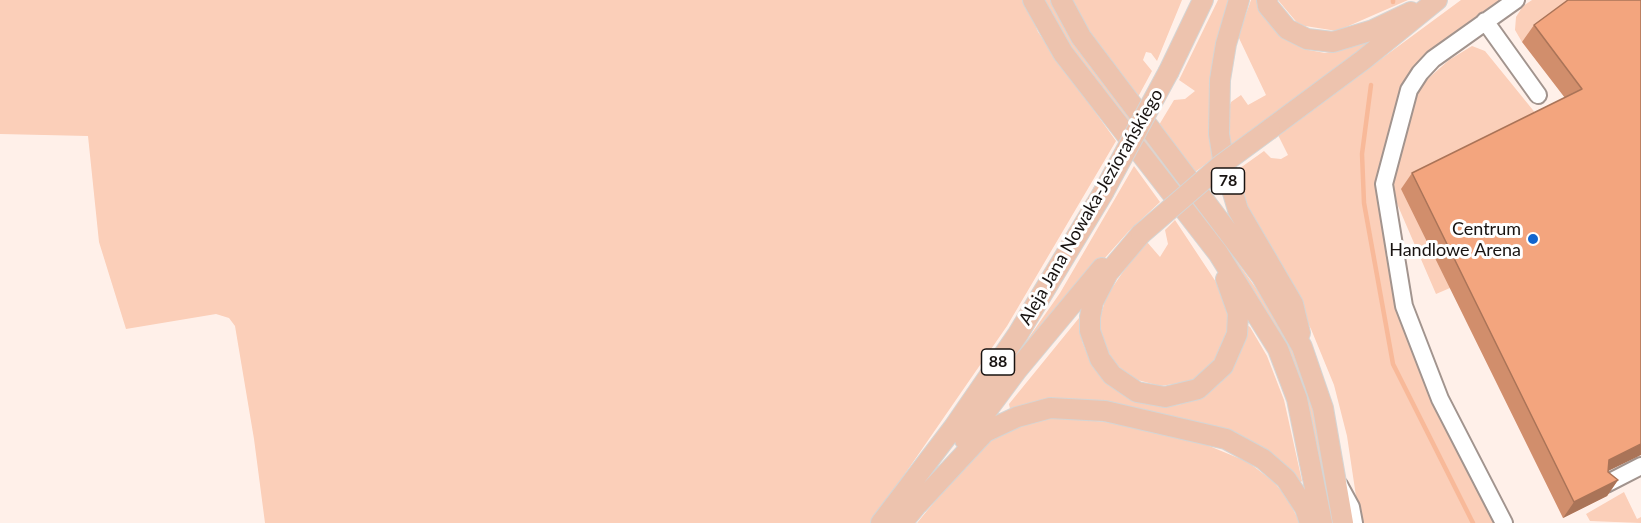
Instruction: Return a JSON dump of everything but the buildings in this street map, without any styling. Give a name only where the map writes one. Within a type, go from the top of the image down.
[{"type":"main road","points":[[1034,0],[1063,53],[1218,253],[1278,349],[1297,399],[1322,523]]},
{"type":"main road","points":[[1061,0],[1081,37],[1262,277],[1302,347]]},
{"type":"main road","name":"Aleja Jana Nowaka-Jeziorańskiego","points":[[881,523],[954,427],[1018,334],[1103,193],[1203,0]]},
{"type":"main road","name":"78","points":[[1239,0],[1226,44],[1220,80],[1219,134],[1223,159],[1238,210],[1293,304],[1299,320],[1302,347],[1323,408],[1343,523]]},
{"type":"main road","points":[[1267,0],[1268,6],[1287,29],[1307,39],[1333,42],[1373,30],[1436,0]]},
{"type":"main road","points":[[918,504],[1024,362],[1106,263],[1221,165],[1363,60],[1436,0]]},
{"type":"main road","points":[[1141,234],[1108,273],[1093,302],[1090,318],[1093,344],[1100,359],[1112,375],[1137,392],[1165,397],[1198,389],[1213,378],[1232,351],[1237,334],[1238,314],[1223,273],[1183,210]]},
{"type":"main road","points":[[902,523],[985,432],[1017,417],[1050,408],[1105,411],[1226,439],[1263,459],[1286,479],[1305,508],[1310,523]]},
{"type":"lane","points":[[1504,523],[1440,399],[1404,306],[1384,184],[1409,90],[1433,59],[1516,0]]},
{"type":"lane","points":[[1485,21],[1538,95]]},
{"type":"lane","points":[[1606,484],[1641,466]]},
{"type":"lane","points":[[1337,481],[1351,507],[1354,523]]},
{"type":"shaded area","points":[[0,0],[1025,0],[1038,32],[1116,141],[1007,326],[871,523],[265,523],[235,326],[229,318],[216,314],[126,329],[99,242],[88,136],[0,134]]},
{"type":"shaded area","points":[[1043,0],[1052,0],[1277,318],[1290,342],[1310,394],[1334,523],[1325,523],[1301,394],[1070,50]]},
{"type":"shaded area","points":[[1072,0],[1182,0],[1157,61],[1151,53],[1146,52],[1143,60],[1152,71],[1138,97],[1092,37]]},
{"type":"shaded area","points":[[1218,0],[1233,0],[1214,158],[1195,172],[1159,125],[1174,100],[1185,99],[1195,91],[1179,80]]},
{"type":"shaded area","points":[[1251,0],[1256,0],[1279,35],[1303,49],[1325,53],[1356,46],[1376,36],[1365,48],[1229,147],[1228,109],[1231,102],[1241,95],[1248,105],[1266,95],[1238,36]]},
{"type":"shaded area","points":[[1278,0],[1408,0],[1337,31],[1299,25]]},
{"type":"shaded area","points":[[1461,0],[1501,0],[1424,56],[1404,82],[1380,162],[1377,197],[1400,313],[1497,523],[1360,523],[1347,436],[1334,385],[1311,329],[1247,209],[1236,171],[1264,151],[1271,158],[1281,159],[1288,155],[1278,135]]},
{"type":"shaded area","points":[[1532,0],[1578,1],[1522,42],[1515,30],[1516,17],[1523,6]]},
{"type":"shaded area","points":[[1472,46],[1485,51],[1541,120],[1450,288],[1436,294],[1395,199],[1393,183],[1411,111],[1422,84],[1449,60]]},
{"type":"shaded area","points":[[1134,166],[1160,202],[1128,232],[1088,277],[988,396],[1060,293]]},
{"type":"shaded area","points":[[1175,220],[1218,285],[1229,320],[1228,336],[1222,352],[1201,377],[1188,382],[1160,386],[1134,379],[1113,362],[1100,333],[1099,322],[1106,297],[1133,257],[1147,242],[1160,257],[1168,244],[1165,230]]},
{"type":"shaded area","points":[[1079,318],[1082,320],[1082,341],[1100,375],[1112,387],[1131,399],[1164,406],[1179,405],[1215,387],[1233,364],[1247,325],[1250,327],[1267,356],[1284,400],[1302,481],[1299,484],[1221,431],[1010,409],[1009,404]]},
{"type":"shaded area","points":[[1053,417],[1116,423],[1197,441],[1248,462],[1274,482],[1288,499],[1300,523],[917,523],[988,437],[1024,419]]},
{"type":"shaded area","points":[[1624,492],[1637,519],[1641,517],[1641,523],[1590,521],[1586,514]]},
{"type":"waterway","points":[[1371,85],[1362,154],[1364,203],[1393,364],[1473,523]]},
{"type":"place","name":"Centrum Handlowe Arena","points":[[1533,239]]}]
